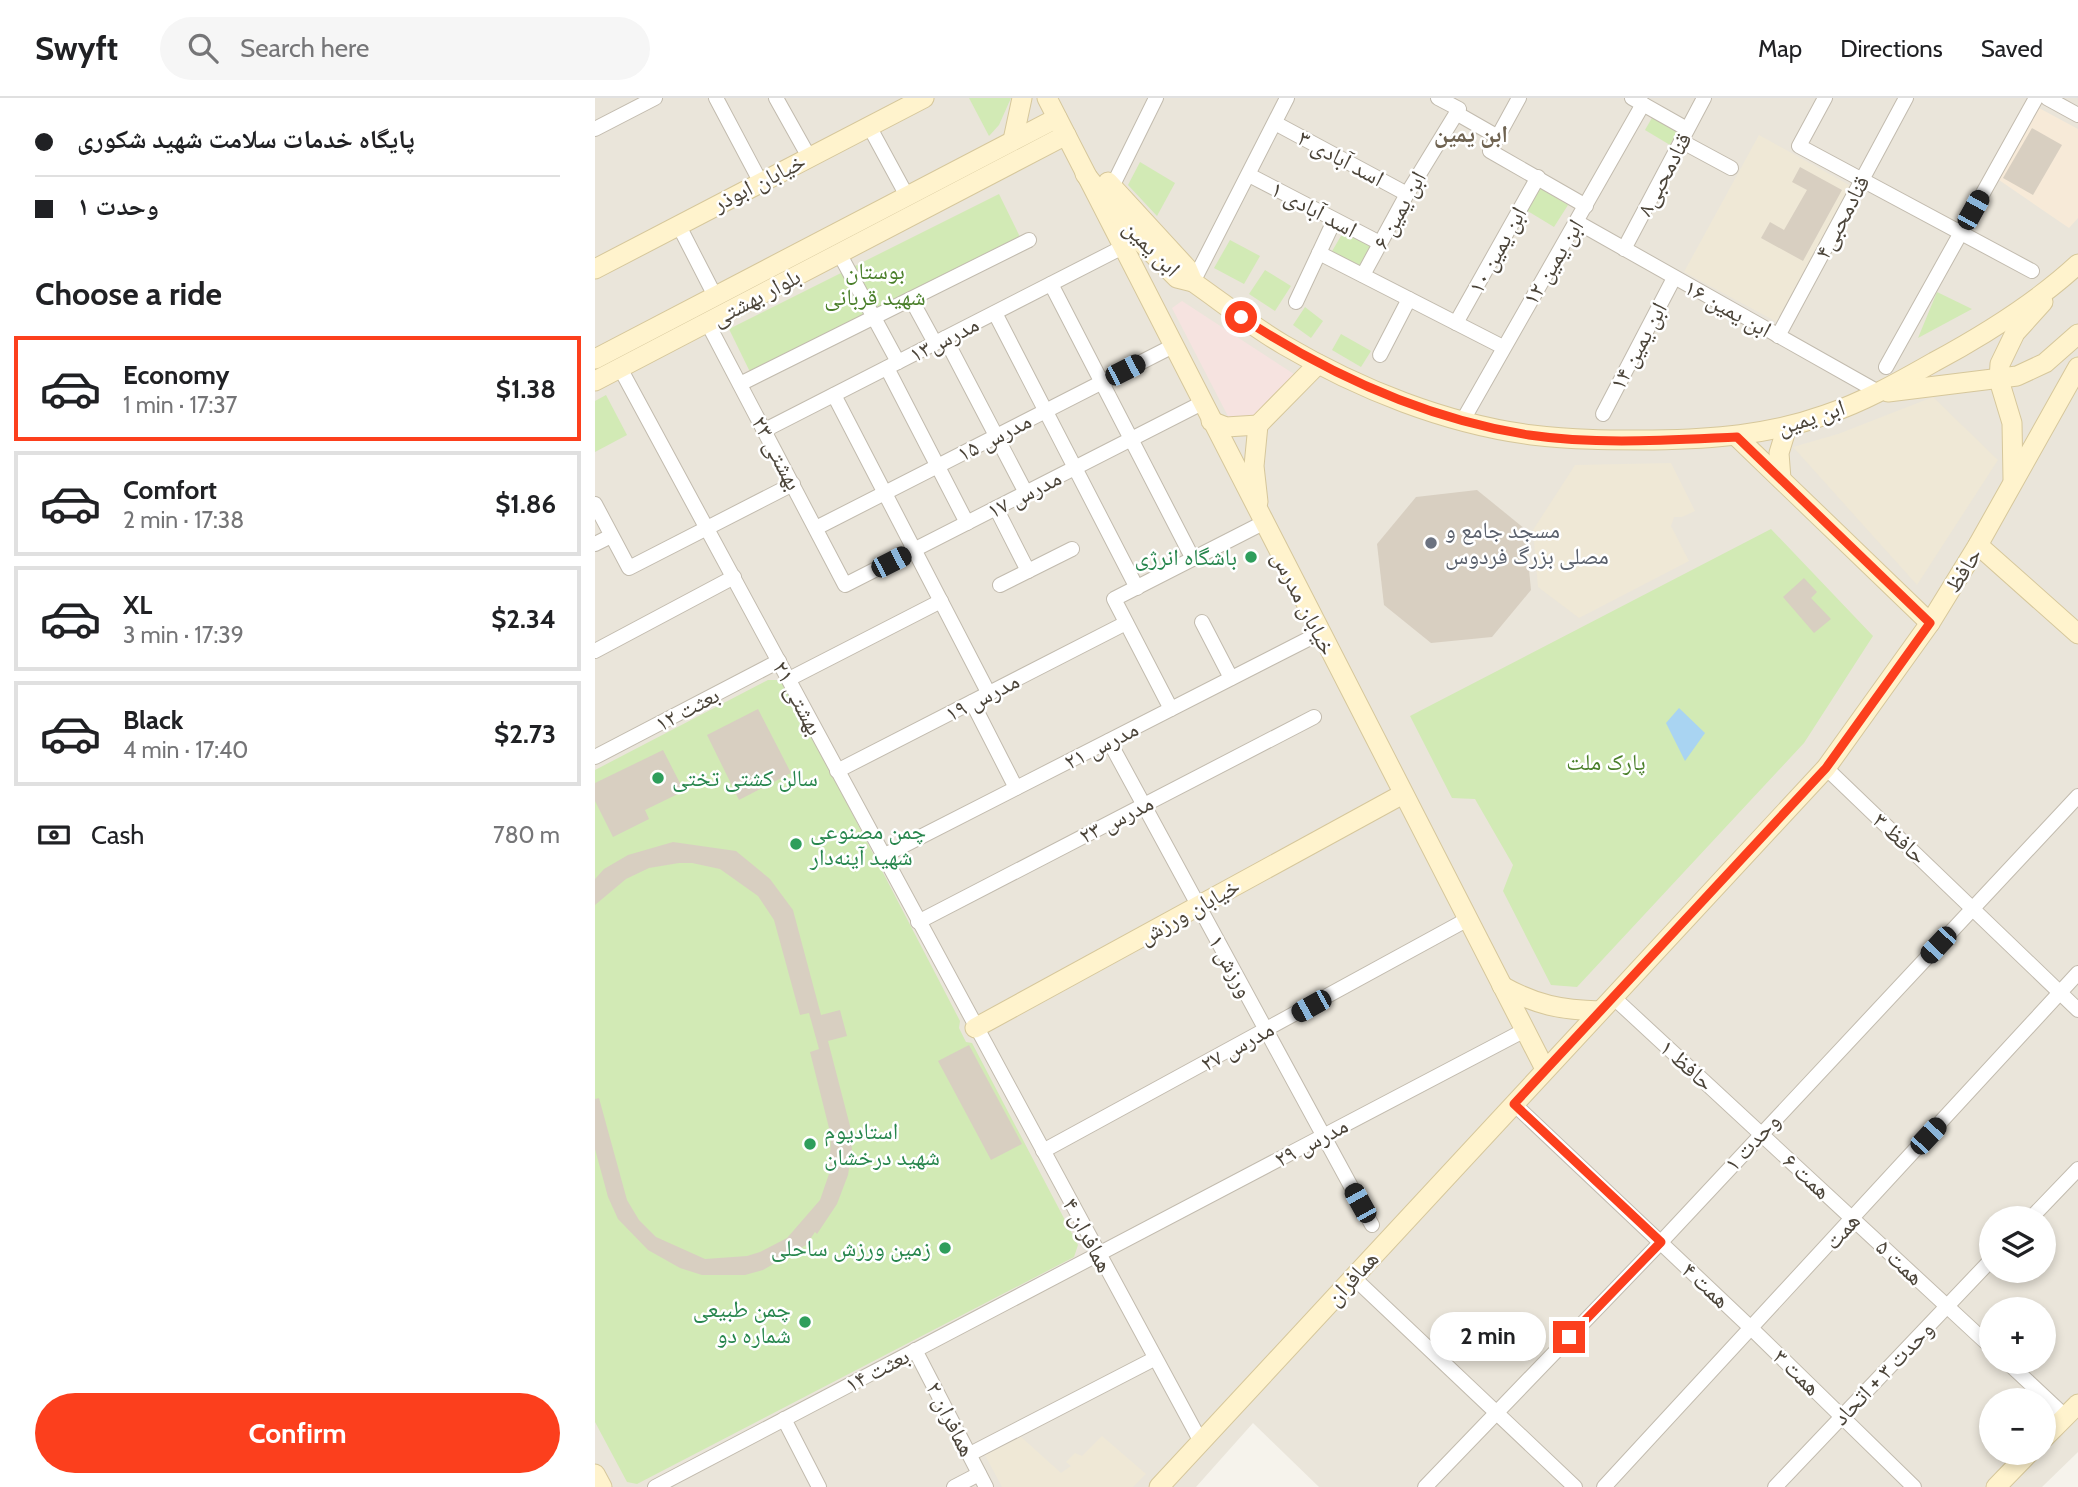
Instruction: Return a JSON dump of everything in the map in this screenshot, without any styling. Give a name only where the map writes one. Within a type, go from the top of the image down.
[{"type":"main road","name":"خیابان ابوذر","points":[[595,269],[869,126],[898,104],[923,98]]},
{"type":"main road","points":[[1013,140],[1022,98]]},
{"type":"main road","name":"خیابان مدرس","points":[[1047,98],[1545,1069]]},
{"type":"main road","name":"بلوار بهشتی","points":[[595,359],[907,195],[993,162],[1013,140],[1061,126]]},
{"type":"main road","name":"بلوار بهشتی","points":[[595,381],[839,253],[993,162],[1061,126]]},
{"type":"main road","name":"خیابان مدرس","points":[[1061,126],[1112,187],[1187,268],[1193,282]]},
{"type":"main road","name":"ابن یمین","points":[[1085,174],[1142,243],[1177,278],[1193,282],[1283,344],[1318,364],[1390,397],[1463,420],[1530,435],[1601,440],[1737,437],[1787,427],[1880,393],[1976,338],[2073,268]]},
{"type":"main road","points":[[2013,483],[2012,423],[1999,380],[2000,364],[2015,333],[2073,268]]},
{"type":"main road","points":[[1880,393],[2017,376],[2038,367],[2078,334]]},
{"type":"main road","points":[[1263,523],[1255,482],[1258,425],[1318,364]]},
{"type":"main road","name":"حافظ","points":[[1545,1069],[1826,768],[1930,623],[2076,377]]},
{"type":"main road","points":[[1211,421],[1226,427],[1258,425]]},
{"type":"main road","points":[[2012,423],[2030,430],[2044,428]]},
{"type":"main road","points":[[1781,479],[1779,453],[1787,427]]},
{"type":"main road","points":[[1737,437],[1930,623]]},
{"type":"main road","points":[[1978,545],[2078,634]]},
{"type":"main road","name":"خیابان ورزش","points":[[975,1028],[1403,794]]},
{"type":"main road","points":[[1502,986],[1528,1001],[1565,1010],[1606,1004]]},
{"type":"main road","name":"همافران","points":[[1159,1487],[1545,1069]]},
{"type":"main road","points":[[2056,1426],[2072,1410]]},
{"type":"main road","points":[[1996,1487],[2017,1465]]},
{"type":"main road","points":[[595,1474],[602,1487]]},
{"type":"street","points":[[595,129],[655,98]]},
{"type":"street","points":[[716,98],[761,181]]},
{"type":"street","points":[[776,98],[809,156]]},
{"type":"street","points":[[1112,187],[1156,98]]},
{"type":"street","points":[[1438,98],[1497,137]]},
{"type":"street","points":[[1520,98],[1490,151],[1586,206]]},
{"type":"street","name":"قنادمحبی۸","points":[[1624,249],[1704,98]]},
{"type":"street","points":[[1825,98],[1799,146],[2032,271]]},
{"type":"street","name":"قنادمحبی۴","points":[[1778,336],[1906,98]]},
{"type":"street","points":[[1886,367],[2036,98]]},
{"type":"street","points":[[2047,98],[2078,115]]},
{"type":"street","points":[[1193,282],[1275,123],[1283,99]]},
{"type":"street","points":[[1638,101],[1731,168]]},
{"type":"street","name":"ابن یمین ۱۲","points":[[1463,420],[1586,206],[1638,101]]},
{"type":"street","name":"ابن یمین ۶","points":[[1363,275],[1407,194],[1458,111]]},
{"type":"street","name":"اسد آبادی ۳","points":[[1275,123],[1407,194]]},
{"type":"street","points":[[869,126],[907,195]]},
{"type":"street","name":"اسد آبادی ۱","points":[[1249,175],[1380,243]]},
{"type":"street","name":"ابن یمین ۱۰","points":[[1456,323],[1538,177]]},
{"type":"street","points":[[1296,302],[1334,221]]},
{"type":"street","name":"ابن یمین ۱۶","points":[[1577,222],[1880,393]]},
{"type":"street","points":[[678,225],[715,296]]},
{"type":"street","points":[[740,384],[1029,240]]},
{"type":"street","name":"مدرس۱۳","points":[[765,430],[1123,247]]},
{"type":"street","points":[[839,253],[873,317],[938,466],[967,523]]},
{"type":"street","points":[[1319,253],[1503,347]]},
{"type":"street","name":"ابن یمین ۱۴","points":[[1603,414],[1674,278]]},
{"type":"street","points":[[1051,284],[1193,559]]},
{"type":"street","points":[[911,299],[940,341],[1027,493]]},
{"type":"street","points":[[1380,355],[1409,299]]},
{"type":"street","points":[[995,313],[1137,588]]},
{"type":"street","name":"بهشتی ۲۳","points":[[707,322],[845,585]]},
{"type":"street","name":"مدرس ۱۵","points":[[816,528],[1173,346]]},
{"type":"street","name":"بهشتی ۲۱","points":[[620,368],[975,1028]]},
{"type":"street","points":[[835,395],[989,694]]},
{"type":"street","name":"مدرس ۱۷","points":[[845,585],[1202,403]]},
{"type":"street","points":[[595,504],[629,568],[793,484]]},
{"type":"street","points":[[996,508],[1028,571]]},
{"type":"street","points":[[1171,709],[1114,600],[1263,523]]},
{"type":"street","points":[[595,544],[611,536]]},
{"type":"street","points":[[1000,586],[1072,548]]},
{"type":"street","points":[[595,650],[734,577]]},
{"type":"street","points":[[789,679],[941,601]]},
{"type":"street","points":[[1202,622],[1231,678]]},
{"type":"street","name":"مدرس ۱۹","points":[[837,771],[1126,623]]},
{"type":"street","name":"مدرس ۲۱","points":[[883,856],[1320,633]]},
{"type":"street","name":"بعثت ۱۲","points":[[595,757],[779,661]]},
{"type":"street","points":[[972,702],[1016,789]]},
{"type":"street","name":"مدرس ۲۳","points":[[918,922],[1314,717]]},
{"type":"street","name":"ورزش ۱","points":[[1109,741],[1372,1225]]},
{"type":"street","name":"حافظ ۳","points":[[1826,768],[1974,907],[2078,1010]]},
{"type":"street","name":"وحدت ۱","points":[[1425,1487],[1661,1242],[2078,796]]},
{"type":"street","name":"مدرس ۲۷","points":[[1043,1151],[1468,919]]},
{"type":"street","name":"همت","points":[[1604,1487],[2078,974]]},
{"type":"street","name":"حافظ ۱","points":[[1606,1004],[1761,1133]]},
{"type":"street","name":"همافران ۴","points":[[975,1028],[1201,1442]]},
{"type":"street","name":"مدرس ۲۹","points":[[1098,1254],[1525,1030]]},
{"type":"street","name":"همت ۴","points":[[1514,1104],[1752,1329]]},
{"type":"street","name":"همت ۶","points":[[1761,1133],[1853,1219]]},
{"type":"street","points":[[2043,1206],[2078,1169]]},
{"type":"street","name":"همت ۵","points":[[1853,1219],[1979,1336]]},
{"type":"street","name":"بعثت ۱۴","points":[[655,1487],[1098,1254]]},
{"type":"street","name":"وحدت ۳ + اتحاد","points":[[1775,1487],[1979,1273]]},
{"type":"street","points":[[1353,1277],[1575,1487]]},
{"type":"street","name":"همت ۳","points":[[1752,1329],[1914,1487]]},
{"type":"street","name":"همافران ۲","points":[[915,1350],[982,1480]]},
{"type":"street","points":[[970,1454],[1154,1359]]},
{"type":"street","points":[[2023,1374],[2072,1410]]},
{"type":"street","points":[[784,1419],[819,1487]]},
{"type":"street","points":[[954,1487],[982,1480]]},
{"type":"shaded area","points":[[595,98],[2078,98],[2078,1452],[2042,1487],[1319,1487],[1253,1423],[1196,1487],[595,1487]]},
{"type":"shaded area","points":[[2039,108],[2078,129],[2078,218],[2069,228],[1999,180]]},
{"type":"shaded area","points":[[1759,135],[1851,186],[1777,322],[1684,272]]},
{"type":"shaded area","points":[[1182,301],[1297,376],[1256,419],[1232,424],[1172,308]]},
{"type":"shaded area","points":[[1933,397],[1998,460],[1917,585],[1793,447],[1838,434]]},
{"type":"shaded area","points":[[1671,463],[1695,511],[1682,517],[1674,517],[1671,526],[1689,561],[1579,618],[1538,587],[1533,530],[1575,465]]},
{"type":"shaded area","points":[[1020,1436],[1061,1473],[1071,1466],[1066,1462],[1075,1453],[1082,1456],[1102,1436],[1146,1474],[1133,1487],[1002,1487],[985,1455]]},
{"type":"green space","points":[[969,98],[1011,98],[999,125],[989,136]]},
{"type":"green space","points":[[1653,116],[1678,131],[1670,145],[1645,130]]},
{"type":"green space","points":[[1140,162],[1175,183],[1157,216],[1128,185]]},
{"type":"green space","points":[[1540,188],[1568,205],[1554,227],[1526,210]]},
{"type":"green space","name":"بوستان شهید قربانی","points":[[999,194],[1021,239],[751,374],[729,329]]},
{"type":"green space","points":[[1345,229],[1374,245],[1360,269],[1331,253]]},
{"type":"green space","points":[[1230,240],[1260,256],[1244,284],[1214,268]]},
{"type":"green space","points":[[1265,270],[1291,286],[1275,311],[1249,294]]},
{"type":"green space","points":[[1937,292],[1972,309],[1918,338]]},
{"type":"green space","points":[[1305,307],[1323,321],[1311,338],[1293,325]]},
{"type":"green space","points":[[1341,334],[1371,351],[1361,367],[1332,350]]},
{"type":"green space","points":[[606,395],[627,435],[595,452],[595,401]]},
{"type":"green space","name":"پارک ملت","points":[[1771,529],[1873,636],[1804,743],[1577,987],[1551,985],[1503,891],[1513,865],[1475,799],[1452,798],[1410,716]]},
{"type":"green space","name":"استادیوم شهید درخشان","points":[[768,680],[783,680],[960,1021],[959,1028],[966,1042],[972,1043],[1078,1245],[1074,1257],[637,1484],[627,1482],[595,1422],[595,770]]},
{"type":"water","points":[[1679,708],[1705,733],[1685,761],[1666,723]]},
{"type":"building","points":[[2032,128],[2062,145],[2033,195],[2003,178]]},
{"type":"building","points":[[1800,167],[1842,190],[1803,261],[1761,238],[1770,222],[1784,230],[1807,190],[1792,182]]},
{"type":"building","points":[[1477,490],[1525,529],[1531,590],[1492,637],[1431,643],[1384,605],[1377,544],[1416,497]]},
{"type":"building","points":[[1804,578],[1817,592],[1811,598],[1831,619],[1814,633],[1783,597]]},
{"type":"building","points":[[758,709],[791,773],[739,800],[707,735]]},
{"type":"building","points":[[663,750],[684,791],[645,810],[649,819],[613,837],[595,801],[595,783]]},
{"type":"building","points":[[673,842],[736,851],[770,879],[793,910],[821,1015],[840,1010],[847,1036],[828,1041],[850,1126],[852,1150],[848,1175],[837,1204],[817,1234],[815,1232],[806,1245],[763,1270],[745,1275],[702,1275],[680,1268],[648,1250],[618,1219],[608,1197],[595,1149],[595,1099],[599,1098],[627,1200],[639,1220],[656,1237],[705,1259],[747,1256],[787,1238],[820,1200],[829,1174],[831,1136],[810,1052],[819,1049],[809,1013],[800,1015],[774,920],[758,896],[720,869],[679,863],[649,868],[626,879],[595,905],[595,879],[604,869],[628,855]]},
{"type":"building","points":[[969,1045],[1022,1144],[991,1160],[938,1061]]},
{"type":"place","name":"مسجد جامع و مصلی بزرگ فردوس","points":[[1431,543]]},
{"type":"place","name":"باشگاه انرژی","points":[[1251,557]]},
{"type":"place","name":"سالن کشتی تختی","points":[[658,778]]},
{"type":"place","name":"چمن مصنوعی شهید آینه‌دار","points":[[796,844]]},
{"type":"place","name":"استادیوم شهید درخشان","points":[[810,1144]]},
{"type":"place","name":"زمین ورزش ساحلی","points":[[945,1248]]},
{"type":"place","name":"چمن طبیعی شماره دو","points":[[805,1322]]},
{"type":"district","name":"ابن یمین","points":[[1471,134]]},
{"type":"route","points":[[1241,317],[1331,371],[1390,397],[1463,420],[1530,435],[1601,440],[1737,437],[1930,623],[1826,768],[1514,1104],[1661,1242],[1569,1337]]}]
